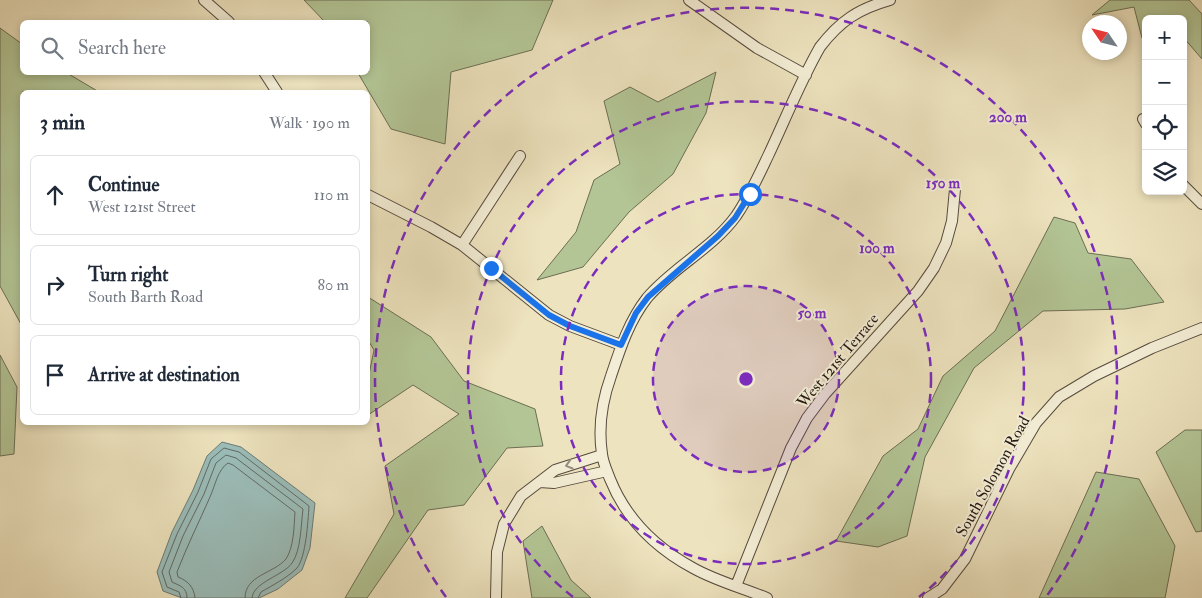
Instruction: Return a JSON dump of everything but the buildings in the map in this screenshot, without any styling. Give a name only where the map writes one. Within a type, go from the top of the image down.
[{"type":"street","points":[[204,0],[227,20]]},
{"type":"street","points":[[688,0],[757,48],[806,75]]},
{"type":"street","points":[[767,598],[695,569],[656,543],[640,529],[627,512],[614,489],[602,455],[601,418],[604,396],[621,345],[636,313],[648,297],[718,236],[735,218],[750,194],[820,47],[832,32],[848,18],[870,6],[890,0]]},
{"type":"street","points":[[266,75],[276,90]]},
{"type":"street","points":[[462,245],[520,156]]},
{"type":"street","name":"West 121st Terrace","points":[[736,586],[791,448],[807,418],[825,394],[918,291],[934,268],[946,243],[950,228],[955,189]]},
{"type":"street","points":[[1187,189],[1202,204]]},
{"type":"street","points":[[370,196],[462,245],[549,315],[570,326],[621,345]]},
{"type":"street","name":"South Solomon Road","points":[[928,598],[942,589],[965,559],[1009,469],[1031,430],[1059,397],[1094,376],[1152,348],[1202,328]]},
{"type":"street","points":[[496,598],[497,552],[504,524],[521,496],[555,470],[602,455]]},
{"type":"street","points":[[540,482],[554,483],[607,471]]},
{"type":"green space","points":[[304,0],[553,0],[532,50],[451,72],[445,144],[391,129],[370,93],[370,90],[368,90],[359,75],[370,75],[370,20],[323,20]]},
{"type":"green space","points":[[1110,0],[1189,0],[1202,14],[1202,59],[1187,42],[1187,15],[1142,15],[1142,38],[1134,7],[1092,15]]},
{"type":"green space","points":[[0,28],[20,43],[20,75],[70,75],[96,90],[20,90],[20,322],[0,286]]},
{"type":"green space","points":[[716,72],[706,113],[673,174],[629,212],[583,267],[537,280],[576,232],[594,180],[620,164],[604,101],[630,87],[658,102]]},
{"type":"green space","points":[[1054,217],[1075,223],[1088,253],[1131,259],[1164,302],[1125,309],[1043,311],[974,368],[925,457],[907,536],[878,547],[836,541],[883,456],[918,429],[943,376],[995,331]]},
{"type":"green space","points":[[370,298],[431,337],[464,381],[535,409],[543,446],[507,448],[464,505],[428,510],[367,598],[345,598],[394,514],[385,466],[459,414],[413,385],[370,414],[370,369],[374,350],[370,343]]},
{"type":"green space","points":[[0,355],[17,387],[14,454],[0,456]]},
{"type":"green space","points":[[1185,430],[1202,430],[1202,531],[1196,532],[1156,452]]},
{"type":"green space","points":[[1096,472],[1139,479],[1175,546],[1165,598],[1039,598]]},
{"type":"green space","points":[[542,526],[571,580],[591,598],[532,598],[523,541]]},
{"type":"water","points":[[222,442],[241,447],[315,503],[310,548],[302,570],[278,589],[259,598],[182,598],[163,591],[157,572],[172,532],[193,490],[207,456]]},
{"type":"route","points":[[491,268],[549,315],[570,326],[621,345],[636,313],[648,297],[718,236],[735,218],[750,194]]}]
